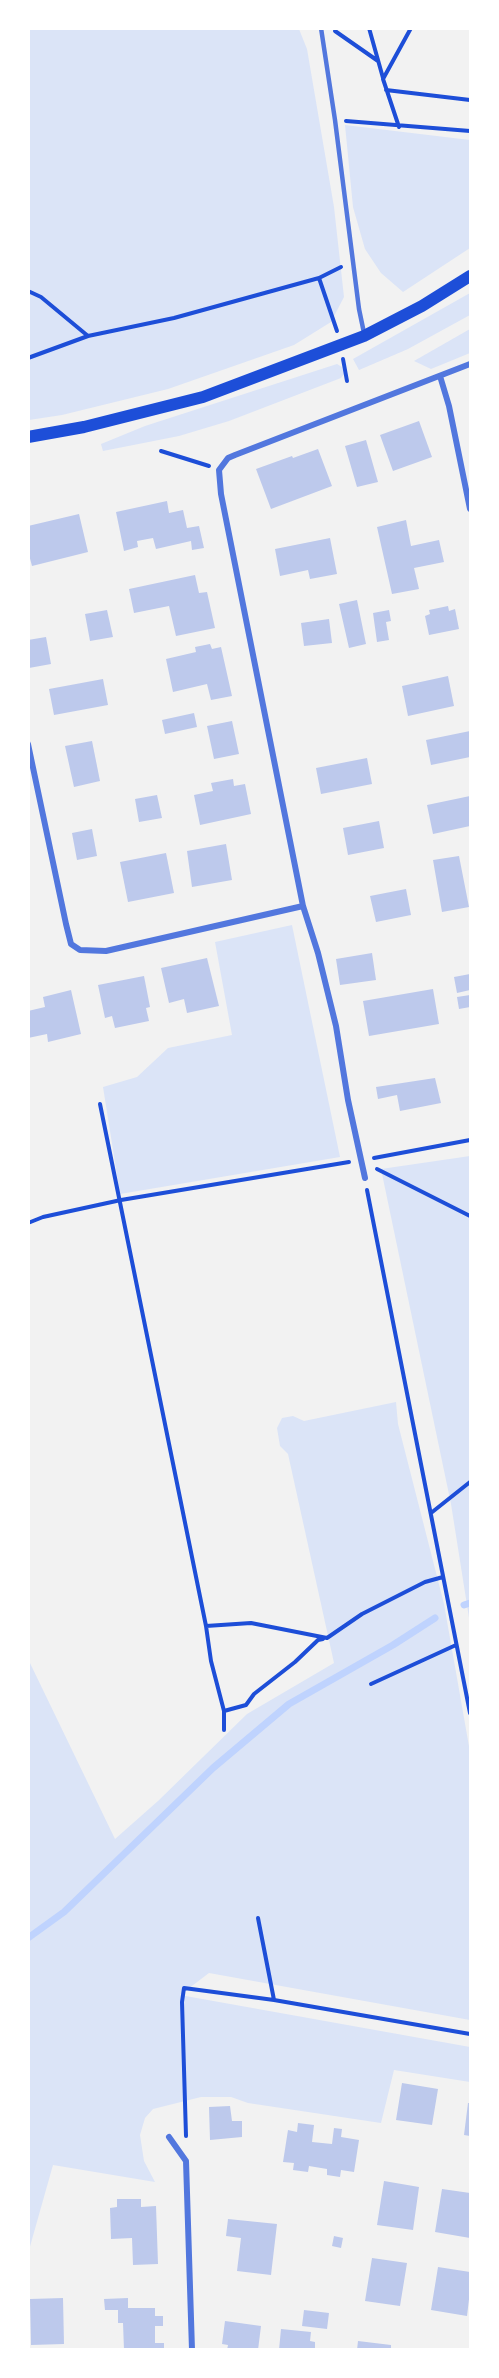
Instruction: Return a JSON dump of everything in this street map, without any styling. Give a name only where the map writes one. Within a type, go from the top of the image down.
[{"type":"main road","points":[[28,437],[84,427],[203,397],[364,336],[422,306],[471,276]]},
{"type":"street","points":[[365,1178],[348,1100],[336,1026],[318,953],[303,906],[220,485],[219,470],[228,458],[235,455],[471,364]]},
{"type":"street","points":[[440,376],[449,406],[471,509]]},
{"type":"street","points":[[28,744],[71,944],[80,950],[106,951],[303,906]]},
{"type":"street","points":[[169,2137],[186,2161],[192,2349]]},
{"type":"lane","points":[[321,28],[364,336]]},
{"type":"path","points":[[332,28],[378,61]]},
{"type":"path","points":[[369,28],[399,127]]},
{"type":"path","points":[[383,79],[411,28]]},
{"type":"path","points":[[386,90],[471,100]]},
{"type":"path","points":[[335,120],[399,127],[471,131]]},
{"type":"path","points":[[28,358],[88,336],[174,318],[319,278],[352,260]]},
{"type":"path","points":[[319,278],[335,320]]},
{"type":"path","points":[[28,291],[41,297],[88,336]]},
{"type":"path","points":[[161,451],[219,470]]},
{"type":"path","points":[[100,1104],[206,1626],[211,1661],[224,1710],[224,1730]]},
{"type":"path","points":[[28,1223],[43,1217],[121,1200],[471,1140]]},
{"type":"path","points":[[360,1160],[471,1216]]},
{"type":"path","points":[[365,1178],[471,1713]]},
{"type":"path","points":[[430,1513],[471,1482]]},
{"type":"path","points":[[224,1710],[246,1705],[254,1694],[295,1662],[318,1640],[327,1638],[362,1614],[425,1582],[443,1577]]},
{"type":"path","points":[[206,1626],[251,1623],[327,1638]]},
{"type":"path","points":[[370,1684],[456,1645]]},
{"type":"path","points":[[258,1918],[274,2000]]},
{"type":"path","points":[[186,2161],[182,2002],[184,1988],[274,2000],[471,2034]]},
{"type":"shaded area","points":[[28,29],[299,29],[307,49],[334,207],[344,297],[331,322],[294,345],[168,389],[62,415],[29,420]]},
{"type":"shaded area","points":[[345,125],[470,140],[470,248],[403,292],[381,273],[365,249],[353,207]]},
{"type":"shaded area","points":[[470,293],[470,315],[408,349],[359,370],[353,359]]},
{"type":"shaded area","points":[[470,329],[470,353],[431,369],[414,361]]},
{"type":"shaded area","points":[[337,364],[342,367],[344,374],[341,378],[229,421],[179,436],[103,451],[101,444],[145,426]]},
{"type":"shaded area","points":[[292,925],[340,1157],[120,1194],[103,1087],[137,1077],[168,1048],[232,1035],[215,942]]},
{"type":"shaded area","points":[[470,1156],[470,1624],[451,1504],[381,1169]]},
{"type":"shaded area","points":[[396,1402],[398,1424],[444,1604],[470,1752],[470,2020],[209,1973],[180,1995],[470,2047],[470,2082],[394,2070],[381,2123],[248,2103],[231,2097],[201,2097],[153,2109],[145,2118],[140,2135],[144,2161],[155,2182],[53,2165],[29,2250],[29,1661],[115,1839],[158,1801],[247,1714],[334,1663],[288,1454],[280,1446],[277,1428],[282,1418],[293,1416],[304,1421]]},
{"type":"building","points":[[419,421],[432,457],[393,471],[380,435]]},
{"type":"building","points":[[366,440],[378,482],[357,487],[345,446]]},
{"type":"building","points":[[318,449],[332,486],[271,509],[256,469]]},
{"type":"building","points":[[167,501],[169,513],[183,510],[187,528],[199,526],[204,548],[192,550],[191,541],[156,549],[153,538],[137,541],[138,547],[124,551],[116,512]]},
{"type":"building","points":[[79,514],[88,552],[32,566],[28,551],[28,526]]},
{"type":"building","points":[[406,520],[411,546],[439,540],[444,562],[414,568],[419,589],[392,594],[377,527]]},
{"type":"building","points":[[330,538],[337,574],[310,579],[308,570],[280,576],[275,549]]},
{"type":"building","points":[[195,575],[199,593],[207,592],[215,628],[176,636],[169,606],[134,613],[129,589]]},
{"type":"building","points":[[357,600],[366,644],[349,648],[339,604]]},
{"type":"building","points":[[448,606],[449,611],[455,609],[459,629],[429,635],[425,616],[430,614],[429,610]]},
{"type":"building","points":[[107,610],[113,637],[90,641],[85,614]]},
{"type":"building","points":[[389,610],[391,621],[386,622],[389,640],[377,642],[373,613]]},
{"type":"building","points":[[329,619],[332,643],[304,646],[301,623]]},
{"type":"building","points":[[46,637],[51,664],[29,668],[28,640]]},
{"type":"building","points":[[210,644],[212,649],[221,647],[232,696],[211,700],[207,684],[173,692],[166,659],[196,652],[195,647]]},
{"type":"building","points":[[448,676],[454,706],[408,716],[402,686]]},
{"type":"building","points":[[103,679],[108,705],[54,715],[49,689]]},
{"type":"building","points":[[194,713],[197,727],[165,734],[162,720]]},
{"type":"building","points":[[232,721],[239,754],[214,759],[207,726]]},
{"type":"building","points":[[470,731],[470,757],[431,765],[426,740]]},
{"type":"building","points":[[92,741],[100,781],[74,787],[65,746]]},
{"type":"building","points":[[367,758],[372,784],[321,794],[316,768]]},
{"type":"building","points":[[233,779],[234,786],[245,784],[251,814],[200,825],[194,795],[213,791],[211,783]]},
{"type":"building","points":[[157,795],[162,818],[139,822],[135,799]]},
{"type":"building","points":[[470,796],[470,826],[433,834],[427,805]]},
{"type":"building","points":[[379,821],[384,848],[348,855],[343,828]]},
{"type":"building","points":[[92,829],[97,856],[77,860],[72,833]]},
{"type":"building","points":[[226,844],[232,880],[192,887],[187,851]]},
{"type":"building","points":[[166,853],[174,893],[128,902],[120,862]]},
{"type":"building","points":[[459,856],[469,907],[442,912],[433,860]]},
{"type":"building","points":[[406,889],[411,915],[376,922],[370,896]]},
{"type":"building","points":[[372,953],[376,980],[340,985],[336,959]]},
{"type":"building","points":[[207,958],[219,1006],[187,1013],[184,999],[169,1003],[161,968]]},
{"type":"building","points":[[470,974],[470,990],[457,993],[454,977]]},
{"type":"building","points":[[144,976],[150,1007],[146,1008],[149,1021],[115,1028],[112,1016],[105,1018],[98,985]]},
{"type":"building","points":[[433,989],[439,1024],[369,1036],[363,1001]]},
{"type":"building","points":[[71,990],[81,1034],[48,1042],[47,1034],[28,1038],[28,1011],[45,1007],[43,997]]},
{"type":"building","points":[[470,995],[470,1007],[459,1009],[457,997]]},
{"type":"building","points":[[435,1078],[441,1103],[400,1111],[397,1095],[378,1099],[376,1087]]},
{"type":"building","points":[[402,2083],[438,2089],[432,2125],[396,2120]]},
{"type":"building","points":[[468,2103],[470,2103],[470,2136],[464,2135]]},
{"type":"building","points":[[230,2106],[232,2121],[242,2121],[242,2137],[210,2140],[209,2107]]},
{"type":"building","points":[[298,2123],[314,2125],[312,2142],[332,2144],[334,2128],[342,2129],[341,2137],[359,2140],[354,2172],[341,2170],[340,2177],[327,2175],[327,2169],[309,2166],[308,2172],[293,2170],[294,2163],[283,2162],[288,2130],[297,2132]]},
{"type":"building","points":[[384,2181],[419,2187],[413,2230],[377,2225]]},
{"type":"building","points":[[442,2189],[470,2193],[470,2238],[435,2232]]},
{"type":"building","points":[[117,2199],[141,2199],[141,2207],[156,2206],[158,2264],[133,2265],[132,2238],[111,2239],[110,2208],[117,2207]]},
{"type":"building","points":[[228,2219],[277,2224],[271,2275],[237,2271],[241,2238],[226,2236]]},
{"type":"building","points":[[334,2236],[343,2238],[341,2248],[332,2246]]},
{"type":"building","points":[[372,2258],[407,2263],[400,2306],[365,2301]]},
{"type":"building","points":[[438,2267],[470,2272],[467,2316],[431,2310]]},
{"type":"building","points":[[63,2298],[64,2344],[31,2345],[30,2299]]},
{"type":"building","points":[[128,2298],[128,2308],[155,2308],[155,2316],[163,2316],[163,2326],[155,2326],[155,2343],[164,2343],[164,2350],[124,2350],[123,2323],[118,2323],[118,2310],[105,2310],[104,2299]]},
{"type":"building","points":[[304,2310],[329,2313],[327,2329],[302,2326]]},
{"type":"building","points":[[225,2321],[261,2326],[258,2350],[227,2350],[228,2345],[222,2344]]},
{"type":"building","points":[[281,2329],[311,2332],[310,2341],[315,2342],[315,2350],[279,2350]]},
{"type":"building","points":[[358,2341],[391,2345],[391,2350],[357,2350]]},
{"type":"waterway","points":[[464,1605],[470,1603]]},
{"type":"waterway","points":[[28,1938],[64,1912],[213,1768],[289,1704],[393,1645],[435,1618]]}]
